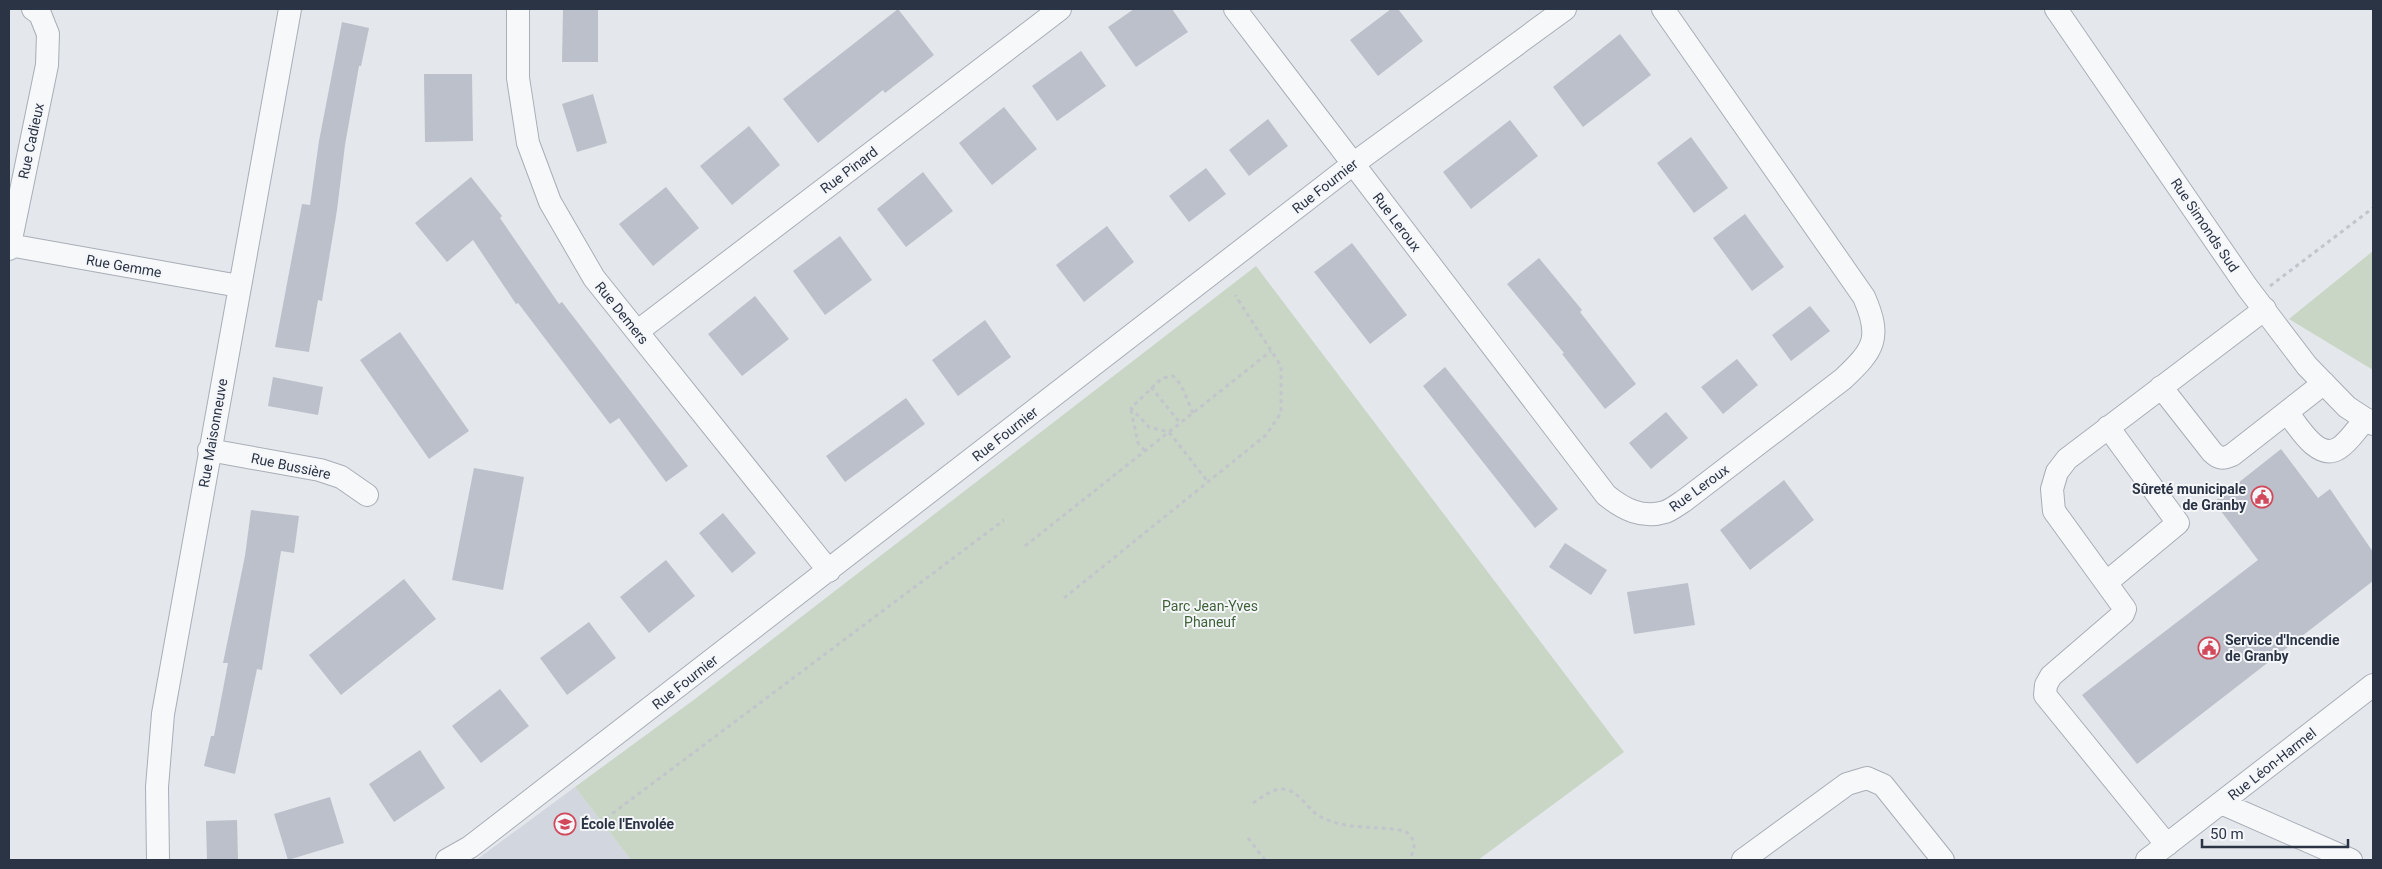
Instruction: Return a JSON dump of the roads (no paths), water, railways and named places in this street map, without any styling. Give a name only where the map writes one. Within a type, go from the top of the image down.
[{"type":"street","name":"Rue Cadieux","points":[[9,246],[47,65],[48,34],[40,14],[33,9]]},
{"type":"street","name":"Rue Maisonneuve","points":[[158,860],[156,787],[163,714],[209,450],[290,9]]},
{"type":"street","name":"Rue Demers","points":[[518,9],[518,78],[528,143],[550,202],[594,278],[829,571]]},
{"type":"street","name":"Rue Pinard","points":[[638,331],[1060,9]]},
{"type":"street","name":"Rue Leroux","points":[[1235,9],[1606,495],[1622,508],[1640,514],[1665,512],[1685,500],[1848,374],[1865,358],[1873,340],[1873,318],[1864,297],[1663,9]]},
{"type":"street","name":"Rue Fournier","points":[[446,860],[470,847],[1353,164],[1565,9]]},
{"type":"street","name":"Rue Simonds Sud","points":[[2056,9],[2260,303],[2307,366],[2347,407],[2369,421]]},
{"type":"street","name":"Rue Gemme","points":[[9,246],[239,286]]},
{"type":"street","points":[[2167,844],[2045,695],[2046,685],[2051,676],[2123,614],[2125,609],[2124,604],[2054,511],[2052,489],[2057,472],[2067,459],[2161,387],[2260,303]]},
{"type":"street","points":[[2161,387],[2218,457],[2224,458],[2232,455],[2324,383]]},
{"type":"street","points":[[2287,412],[2313,444],[2320,450],[2330,452],[2340,448],[2369,421]]},
{"type":"street","points":[[2107,582],[2178,523],[2108,427]]},
{"type":"street","name":"Rue Bussière","points":[[209,450],[320,470],[341,477],[367,496]]},
{"type":"street","name":"Rue Léon-Harmel","points":[[2147,860],[2373,685]]},
{"type":"street","points":[[1743,860],[1847,784],[1867,778],[1884,785],[1943,860]]},
{"type":"street","points":[[2220,803],[2351,860]]},
{"type":"place","name":"Sûreté municipale de Granby","points":[[2262,497]]},
{"type":"place","name":"Service d'Incendie de Granby","points":[[2209,648]]},
{"type":"place","name":"École l'Envolée","points":[[565,824]]},
{"type":"park label","name":"Parc Jean-Yves Phaneuf","points":[[1210,614]]}]
